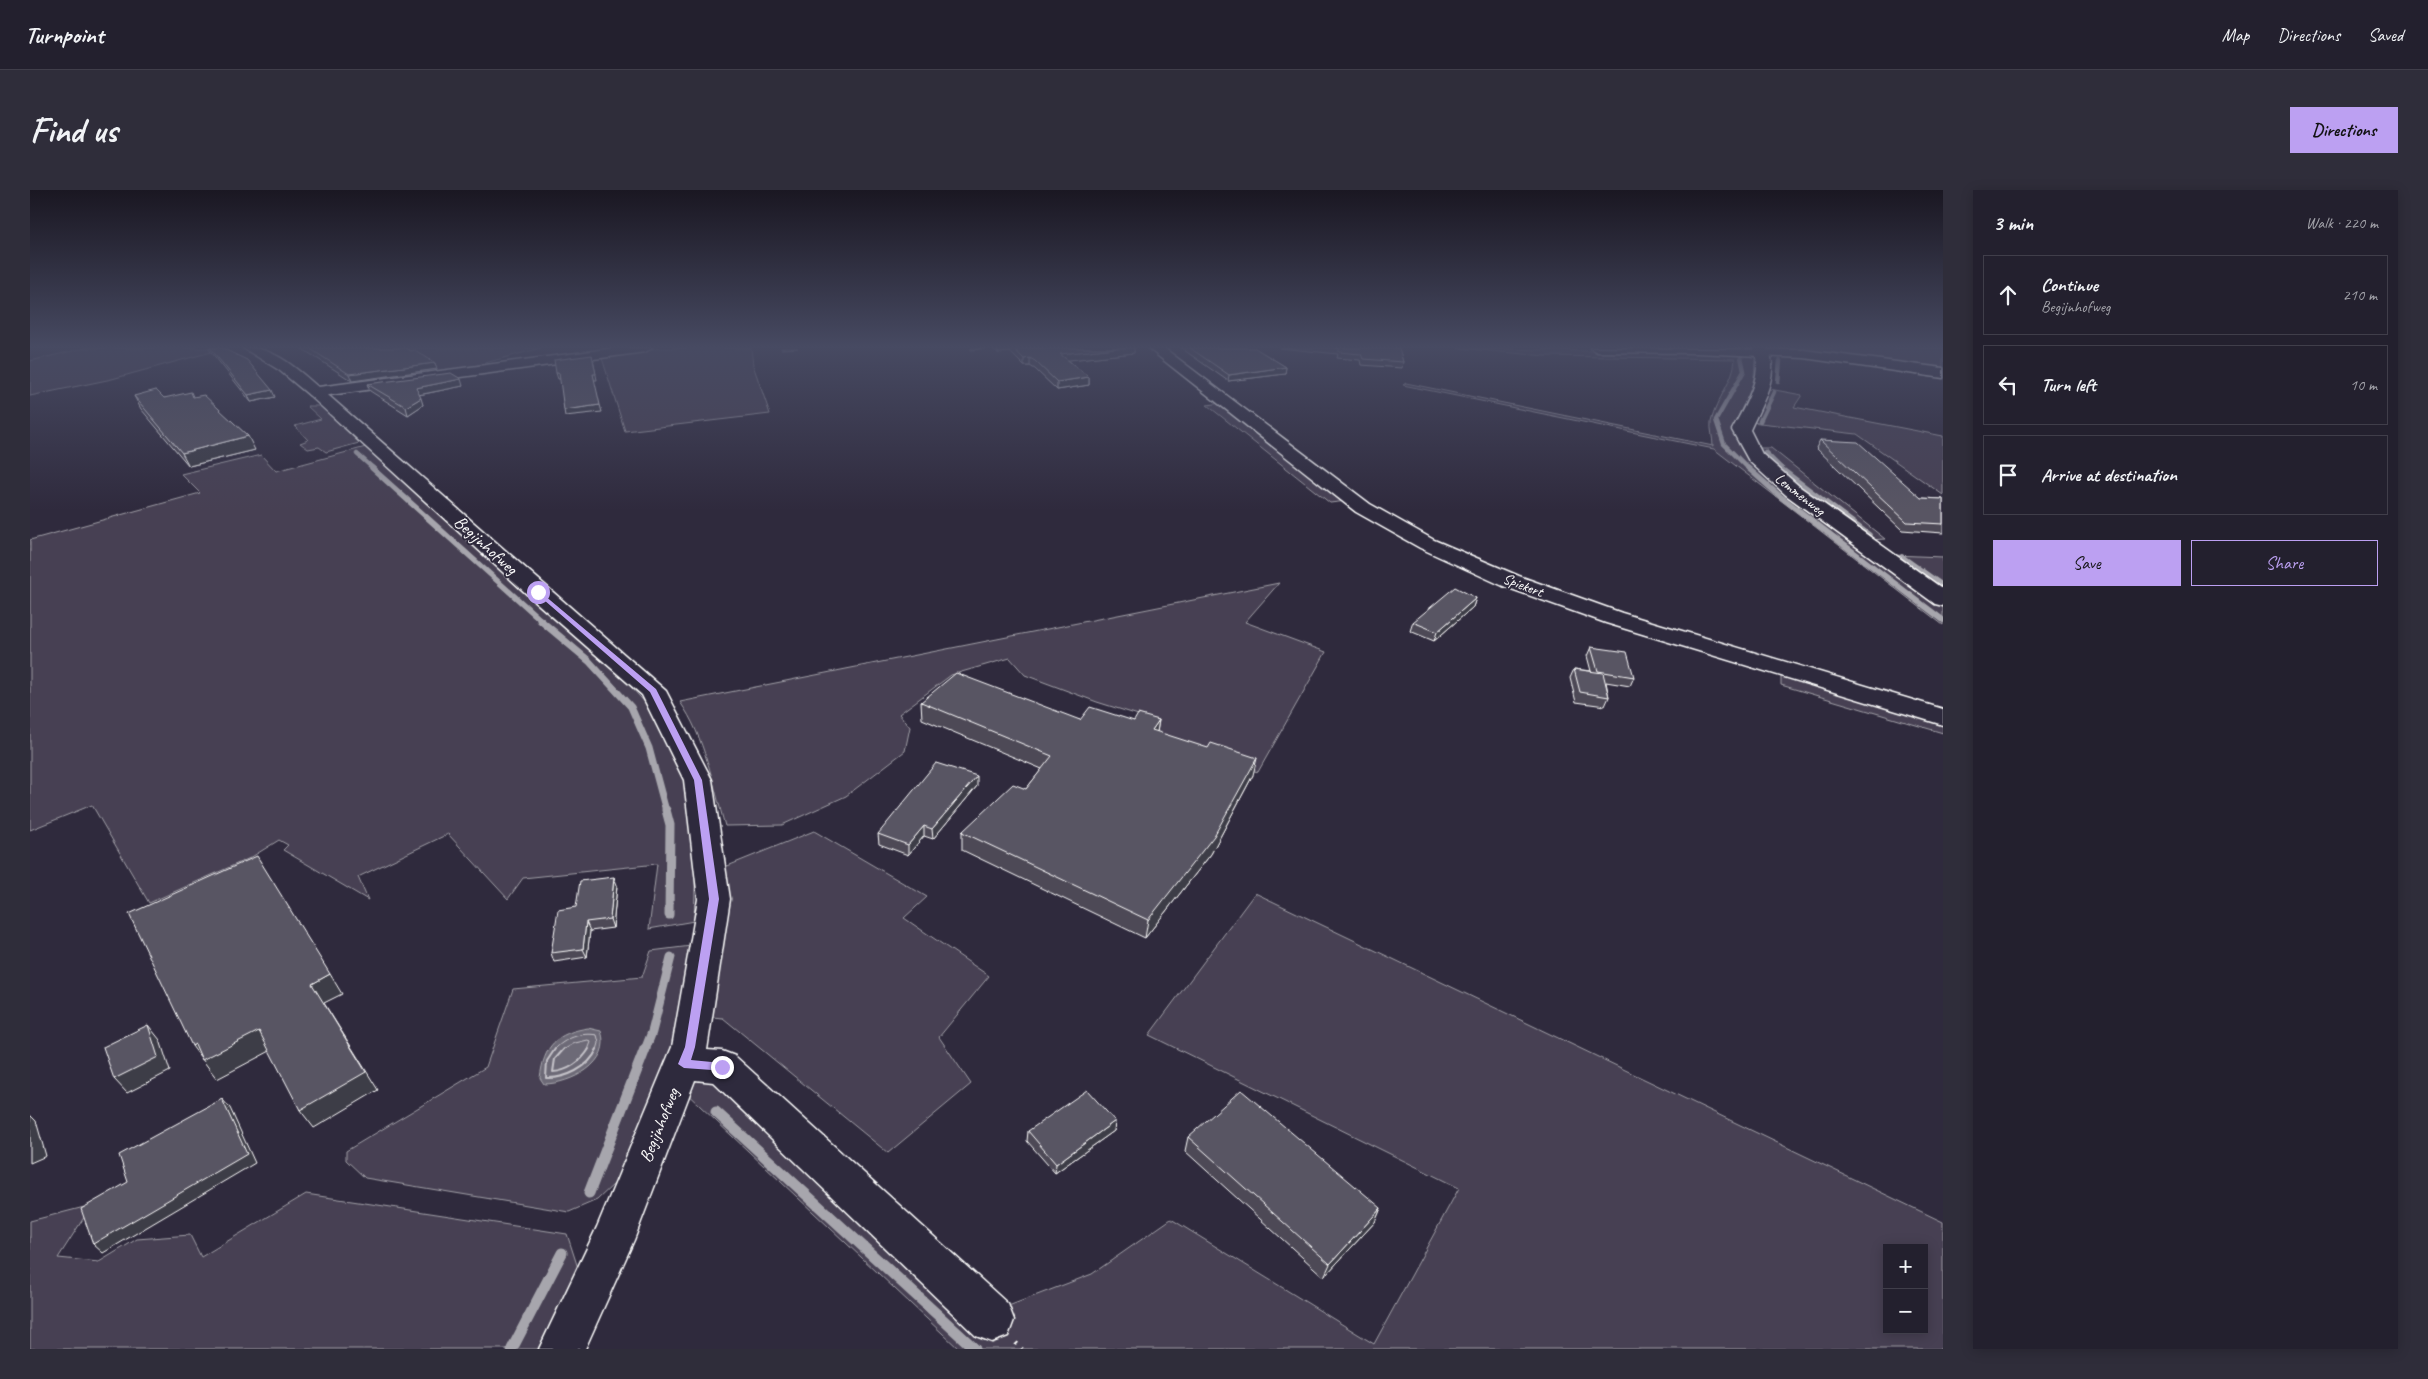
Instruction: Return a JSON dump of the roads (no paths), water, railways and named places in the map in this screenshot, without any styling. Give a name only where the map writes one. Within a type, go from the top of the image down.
[{"type":"street","name":"Begijnhofweg","points":[[326,402],[538,592],[653,691],[698,780],[714,899],[690,1047],[613,1240],[562,1349]]},
{"type":"street","name":"Spiekert","points":[[1225,402],[1363,508],[1427,544],[1512,581],[1614,618],[1943,717]]},
{"type":"street","name":"Lemmenweg","points":[[1753,402],[1742,430],[1755,457],[1793,491],[1943,599]]},
{"type":"street","points":[[684,1064],[722,1067],[992,1320]]},
{"type":"water","points":[[588,1028],[601,1031],[603,1042],[601,1053],[595,1062],[577,1076],[544,1084],[540,1078],[549,1049],[568,1033]]},
{"type":"waterway","points":[[1726,402],[1716,420],[1724,444],[1748,468]]},
{"type":"waterway","points":[[1760,421],[1769,402]]},
{"type":"waterway","points":[[1765,452],[1782,469]]},
{"type":"waterway","points":[[357,454],[374,469]]},
{"type":"waterway","points":[[372,468],[542,621]]},
{"type":"waterway","points":[[1748,468],[1781,497],[1943,620]]},
{"type":"waterway","points":[[1780,468],[1869,535]]},
{"type":"waterway","points":[[1902,557],[1943,586]]},
{"type":"waterway","points":[[540,620],[589,661],[631,707],[649,748],[666,811]]},
{"type":"waterway","points":[[666,810],[670,825],[669,915]]},
{"type":"waterway","points":[[645,1050],[652,1032],[671,957]]},
{"type":"waterway","points":[[589,1193],[645,1049]]},
{"type":"waterway","points":[[716,1112],[975,1349]]},
{"type":"waterway","points":[[512,1349],[562,1253]]}]
